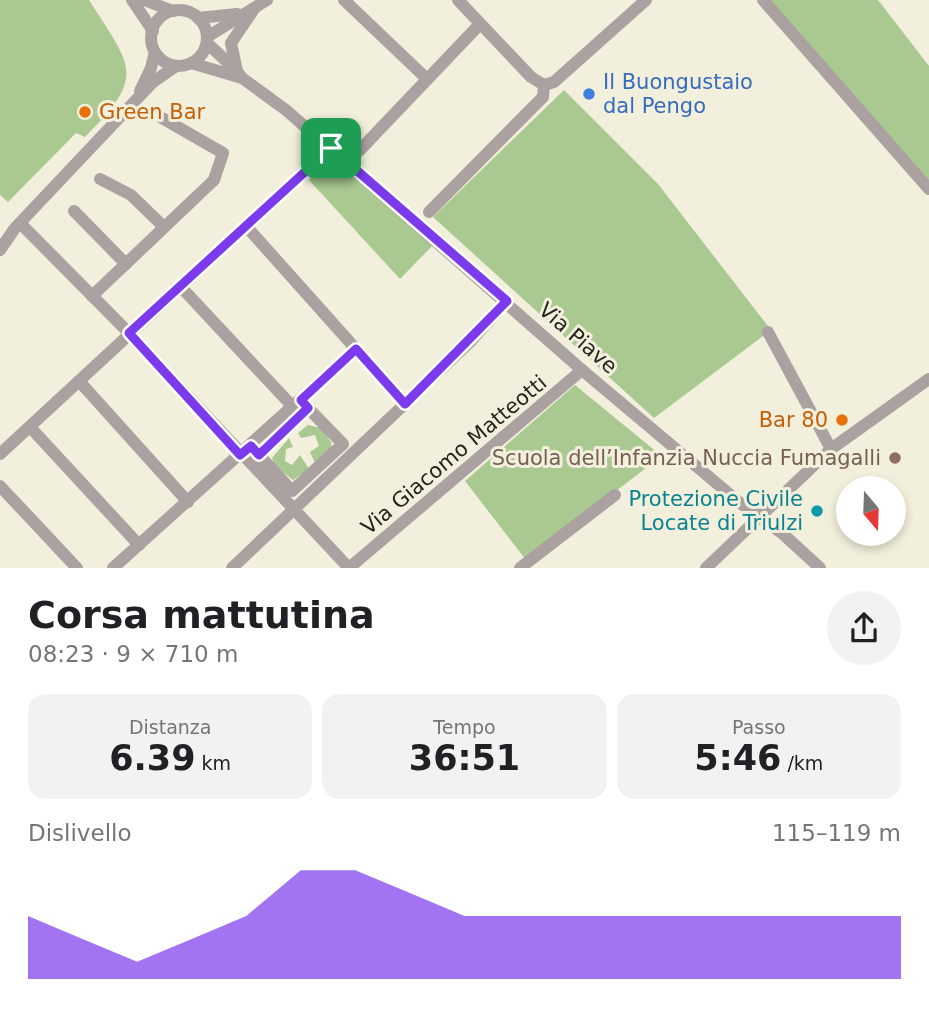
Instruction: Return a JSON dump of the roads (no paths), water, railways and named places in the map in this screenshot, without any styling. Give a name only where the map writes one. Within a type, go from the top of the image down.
[{"type":"street","points":[[116,126],[144,83],[155,52],[153,31],[132,0]]},
{"type":"street","points":[[144,0],[173,11],[185,11],[198,18],[231,16],[254,9]]},
{"type":"street","points":[[191,63],[201,56],[207,40],[267,0]]},
{"type":"street","points":[[344,0],[427,79]]},
{"type":"street","points":[[458,0],[531,77],[544,85],[554,82],[646,0]]},
{"type":"street","points":[[764,0],[929,190]]},
{"type":"street","points":[[239,75],[231,43],[254,9]]},
{"type":"street","points":[[153,31],[160,19],[173,11]]},
{"type":"street","points":[[198,18],[207,40],[239,75]]},
{"type":"street","points":[[359,150],[480,24]]},
{"type":"street","points":[[155,52],[162,60],[176,66]]},
{"type":"street","name":"Via Piave","points":[[176,66],[191,63],[239,75],[286,110],[507,301],[582,370],[820,568]]},
{"type":"street","points":[[0,250],[20,223],[116,126],[153,82],[176,66]]},
{"type":"street","points":[[429,212],[543,97],[544,85]]},
{"type":"street","points":[[92,296],[214,180],[223,153],[162,118]]},
{"type":"street","points":[[0,454],[331,148]]},
{"type":"street","points":[[100,179],[131,195],[164,227]]},
{"type":"street","points":[[74,211],[126,264]]},
{"type":"street","points":[[20,223],[129,333],[240,455],[349,568]]},
{"type":"street","points":[[246,226],[405,404]]},
{"type":"street","points":[[181,287],[343,444],[292,491],[255,450]]},
{"type":"street","points":[[232,568],[405,404],[507,301]]},
{"type":"street","points":[[768,332],[831,449]]},
{"type":"street","points":[[113,568],[240,455],[255,450],[356,349]]},
{"type":"street","name":"Via Giacomo Matteotti","points":[[349,568],[582,370]]},
{"type":"street","points":[[706,568],[831,449],[929,379]]},
{"type":"street","points":[[79,381],[188,502]]},
{"type":"street","points":[[30,427],[139,545]]},
{"type":"street","points":[[0,486],[77,568]]},
{"type":"street","points":[[520,568],[615,495]]},
{"type":"place","name":"Il Buongustaio dal Pengo","points":[[589,94]]},
{"type":"place","name":"Green Bar","points":[[85,112]]},
{"type":"place","name":"Bar 80","points":[[842,420]]},
{"type":"place","name":"Scuola dell’Infanzia Nuccia Fumagalli","points":[[895,458]]},
{"type":"place","name":"Protezione Civile Locate di Triulzi","points":[[817,511]]}]
